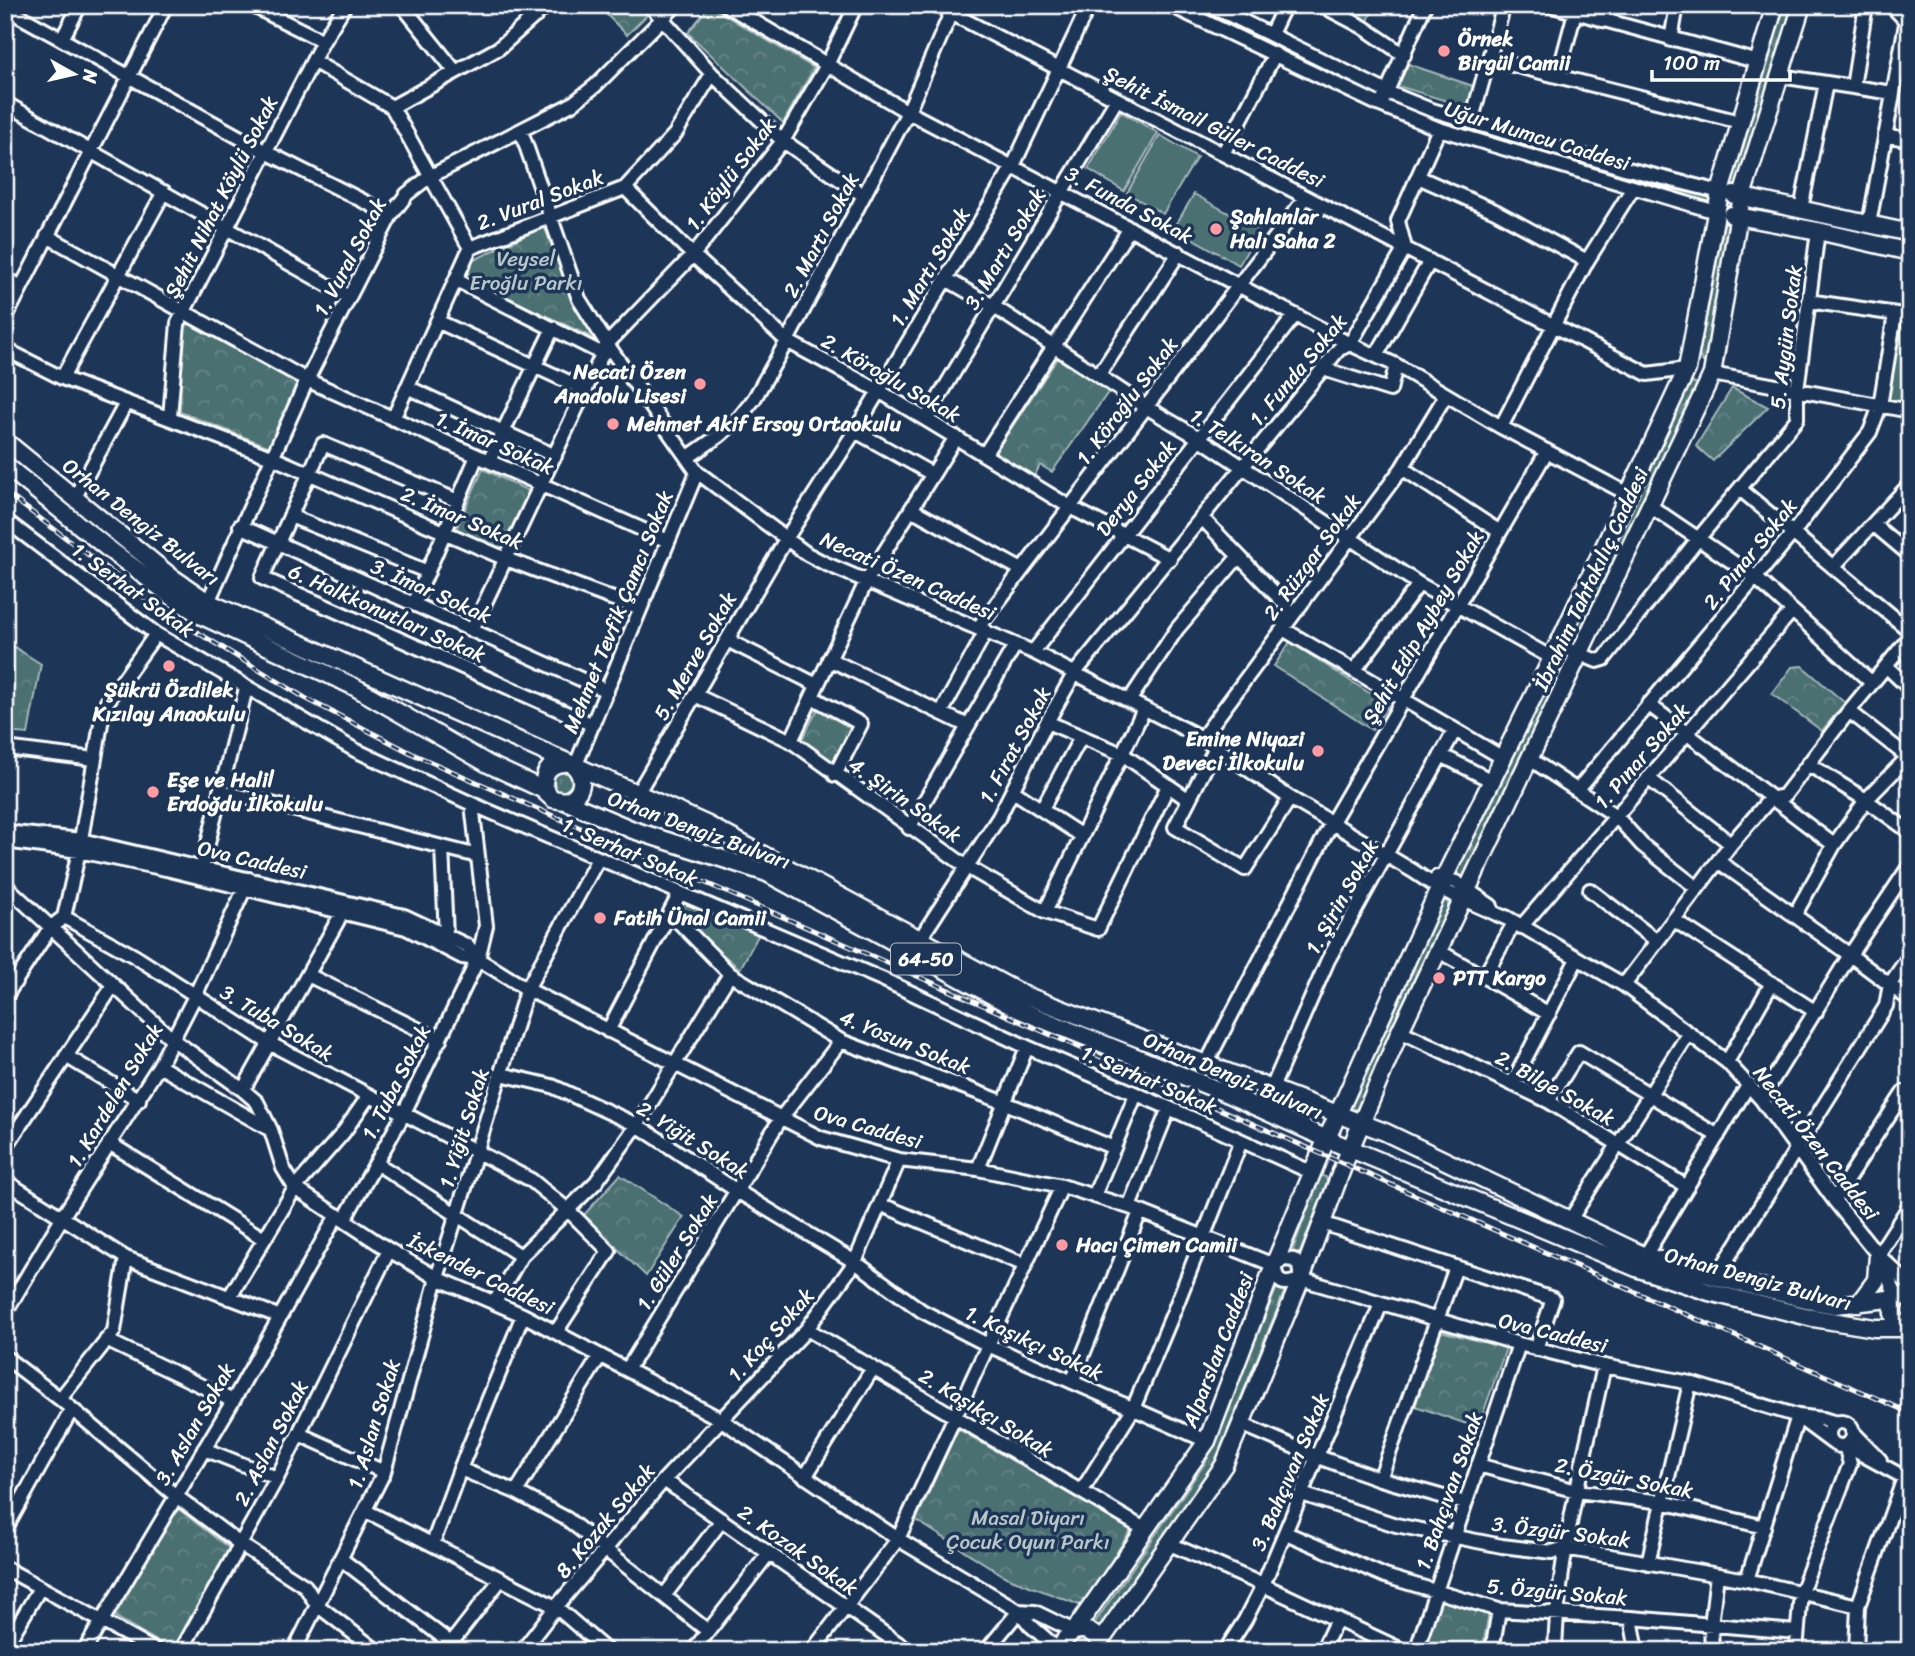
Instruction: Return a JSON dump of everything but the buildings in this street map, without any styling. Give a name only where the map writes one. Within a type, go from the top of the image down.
[{"type":"main road","name":"İbrahim Tahtakılıç Caddesi","points":[[1327,1139],[1442,884],[1555,652],[1687,369],[1720,192],[1775,5]]},
{"type":"main road","name":"İbrahim Tahtakılıç Caddesi","points":[[1351,1149],[1437,950],[1712,374],[1742,196],[1802,5]]},
{"type":"main road","name":"Uğur Mumcu Caddesi","points":[[1720,192],[1910,233]]},
{"type":"main road","name":"Uğur Mumcu Caddesi","points":[[1716,212],[1910,252]]},
{"type":"main road","points":[[1687,369],[1712,374]]},
{"type":"main road","name":"Orhan Dengiz Bulvarı","points":[[5,441],[170,576],[208,602],[706,824],[1022,994],[1362,1123],[1645,1256],[1716,1277],[1836,1305],[1903,1295]]},
{"type":"main road","name":"Orhan Dengiz Bulvarı","points":[[5,465],[106,547],[202,616],[352,686],[488,764],[547,792],[553,799],[565,801],[633,830],[767,873],[1019,1010],[1223,1092],[1327,1139],[1639,1269],[1698,1288],[1844,1324],[1908,1328]]},
{"type":"main road","points":[[547,792],[544,784],[547,771],[553,765],[570,765]]},
{"type":"main road","name":"Orhan Dengiz Bulvarı","points":[[565,801],[575,796],[581,787],[581,776],[570,765]]},
{"type":"main road","name":"Alparslan Caddesi","points":[[1061,1651],[1064,1639],[1074,1630],[1207,1441],[1274,1265],[1327,1139]]},
{"type":"main road","points":[[1074,1630],[1093,1633],[1102,1648],[1224,1465],[1351,1149]]},
{"type":"main road","points":[[1858,1303],[1876,1280],[1878,1255]]},
{"type":"main road","name":"Orhan Dengiz Bulvarı","points":[[1903,1295],[1892,1310],[1900,1325],[1908,1328]]},
{"type":"street","points":[[62,39],[80,5]]},
{"type":"street","points":[[5,318],[166,5]]},
{"type":"street","name":"Şehit Nihat Köylü Sokak","points":[[170,417],[178,323],[323,41],[345,5]]},
{"type":"street","points":[[402,5],[455,71]]},
{"type":"street","points":[[525,5],[536,16]]},
{"type":"street","points":[[391,107],[499,48],[548,5]]},
{"type":"street","points":[[650,5],[712,75],[783,141],[863,195]]},
{"type":"street","name":"1. Vural Sokak","points":[[208,602],[307,380],[391,215],[407,194],[429,177],[572,104],[676,5]]},
{"type":"street","name":"3. Funda Sokak","points":[[726,5],[908,112],[1350,344],[1396,365],[1501,427],[1628,494]]},
{"type":"street","name":"1. Köylü Sokak","points":[[472,630],[605,349],[693,255],[783,141],[827,65],[856,5]]},
{"type":"street","name":"1. Martı Sokak","points":[[786,539],[855,431],[1013,166],[1089,5]]},
{"type":"street","name":"Uğur Mumcu Caddesi","points":[[1170,5],[1380,105],[1438,129],[1716,212]]},
{"type":"street","name":"Uğur Mumcu Caddesi","points":[[1210,5],[1387,92],[1471,122],[1624,168],[1720,192]]},
{"type":"street","points":[[1271,34],[1284,5]]},
{"type":"street","points":[[1321,5],[1363,27],[1404,55]]},
{"type":"street","points":[[1380,105],[1425,5]]},
{"type":"street","points":[[1471,122],[1504,5]]},
{"type":"street","points":[[1549,5],[1759,62]]},
{"type":"street","points":[[1602,20],[1605,5]]},
{"type":"street","points":[[1671,40],[1677,5]]},
{"type":"street","points":[[1853,87],[1866,5]]},
{"type":"street","points":[[1868,224],[1908,24],[1891,5]]},
{"type":"street","points":[[260,7],[323,41]]},
{"type":"street","points":[[5,8],[266,152],[391,215]]},
{"type":"street","name":"Şehit İsmail Güler Caddesi","points":[[952,9],[1059,69],[1647,374],[1687,369]]},
{"type":"street","name":"2. Martı Sokak","points":[[687,458],[740,418],[754,399],[908,112],[952,9]]},
{"type":"street","points":[[1558,76],[1575,12]]},
{"type":"street","points":[[1223,154],[1275,54]]},
{"type":"street","points":[[1489,59],[1740,122]]},
{"type":"street","points":[[313,61],[391,107],[470,248]]},
{"type":"street","name":"2. Vural Sokak","points":[[393,419],[470,248],[625,188],[676,134],[712,75]]},
{"type":"street","points":[[1780,76],[1893,93]]},
{"type":"street","points":[[1801,209],[1826,83]]},
{"type":"street","name":"3. Martı Sokak","points":[[926,419],[1117,99]]},
{"type":"street","points":[[5,120],[9,105],[349,297]]},
{"type":"street","points":[[1405,248],[1398,220],[1438,129]]},
{"type":"street","name":"Necati Özen Caddesi","points":[[521,131],[579,299],[605,349],[696,472],[786,539],[824,563],[1033,652],[1202,738],[1290,798],[1387,856],[1413,871],[1464,893],[1624,985],[1727,1062],[1749,1084],[1878,1255]]},
{"type":"street","points":[[1885,135],[1910,140]]},
{"type":"street","points":[[1418,177],[1494,211],[1587,261]]},
{"type":"street","name":"2. Köroğlu Sokak","points":[[625,188],[787,341],[879,391],[1070,507],[1170,559]]},
{"type":"street","points":[[1501,427],[1587,261],[1633,188]]},
{"type":"street","points":[[62,378],[164,192]]},
{"type":"street","name":"1. Köroğlu Sokak","points":[[941,713],[982,630],[1022,570],[1307,197]]},
{"type":"street","points":[[984,455],[1130,228]]},
{"type":"street","name":"5. Aygün Sokak","points":[[1579,653],[1597,661],[1604,659],[1797,419],[1797,390],[1818,231]]},
{"type":"street","name":"1. İmar Sokak","points":[[47,236],[185,310],[307,380],[668,541]]},
{"type":"street","name":"1. Funda Sokak","points":[[1074,674],[1339,349],[1350,344],[1405,248]]},
{"type":"street","points":[[1099,375],[1179,253]]},
{"type":"street","points":[[1376,356],[1430,261]]},
{"type":"street","points":[[5,278],[21,287]]},
{"type":"street","name":"1. Telkıran Sokak","points":[[946,279],[1055,345],[1419,584],[1457,606],[1555,652],[1579,653]]},
{"type":"street","points":[[456,280],[553,328],[605,349]]},
{"type":"street","points":[[1808,301],[1910,316]]},
{"type":"street","name":"2. Pınar Sokak","points":[[1578,789],[1793,533],[1870,432],[1880,406],[1895,314]]},
{"type":"street","name":"Derya Sokak","points":[[1033,652],[1295,315]]},
{"type":"street","points":[[437,321],[586,390]]},
{"type":"street","points":[[414,604],[458,501],[483,458],[503,432],[553,328]]},
{"type":"street","name":"2. İmar Sokak","points":[[5,349],[62,378],[271,457],[506,559],[640,609]]},
{"type":"street","points":[[1323,369],[1390,390],[1396,365]]},
{"type":"street","points":[[1712,374],[1910,411]]},
{"type":"street","points":[[407,387],[555,456]]},
{"type":"street","name":"2. Rüzgar Sokak","points":[[1202,738],[1402,468],[1446,395]]},
{"type":"street","points":[[74,499],[126,404]]},
{"type":"street","points":[[855,431],[932,474]]},
{"type":"street","points":[[791,741],[867,580],[956,437]]},
{"type":"street","name":"6. Halkkonutları Sokak","points":[[458,501],[323,444],[262,578],[593,725]]},
{"type":"street","name":"Şehit Edip Aybey Sokak","points":[[1206,1064],[1332,822],[1547,451]]},
{"type":"street","points":[[1402,468],[1500,532]]},
{"type":"street","name":"Mehmet Tevfik Çamcı Sokak","points":[[570,765],[593,725],[696,472]]},
{"type":"street","points":[[1833,567],[1909,486]]},
{"type":"street","points":[[1740,489],[1910,631]]},
{"type":"street","points":[[1650,506],[1756,578],[1872,683]]},
{"type":"street","points":[[911,509],[1022,570]]},
{"type":"street","points":[[290,516],[428,572]]},
{"type":"street","points":[[1203,519],[1286,605],[1283,629],[1503,758]]},
{"type":"street","name":"1. Serhat Sokak","points":[[5,520],[156,634],[355,750],[679,895],[884,981],[1027,1048],[1313,1173]]},
{"type":"street","points":[[1873,524],[1910,555]]},
{"type":"street","name":"3. İmar Sokak","points":[[240,526],[607,691]]},
{"type":"street","name":"5. Merve Sokak","points":[[637,794],[786,539]]},
{"type":"street","points":[[1129,701],[1177,629],[1239,556]]},
{"type":"street","points":[[1354,671],[1419,584]]},
{"type":"street","name":"1. Pınar Sokak","points":[[1484,977],[1515,923],[1616,816],[1792,611]]},
{"type":"street","points":[[5,997],[50,928],[64,917],[80,846],[99,730],[107,702],[156,634]]},
{"type":"street","points":[[1624,985],[1731,844],[1770,799],[1784,796],[1910,637]]},
{"type":"street","points":[[727,640],[814,691],[861,724],[835,775]]},
{"type":"street","points":[[909,828],[1015,645]]},
{"type":"street","points":[[829,659],[968,726]]},
{"type":"street","points":[[1886,667],[1909,688]]},
{"type":"street","name":"1. Fırat Sokak","points":[[920,939],[1013,791],[1074,674]]},
{"type":"street","points":[[202,869],[246,688]]},
{"type":"street","name":"4. Şirin Sokak","points":[[695,695],[791,741],[967,867],[1045,912],[1098,929],[1168,786]]},
{"type":"street","points":[[1648,704],[1834,845]]},
{"type":"street","points":[[1045,912],[1144,709]]},
{"type":"street","points":[[1794,916],[1834,845],[1866,800],[1909,756],[1849,711]]},
{"type":"street","points":[[1047,722],[1122,754],[1189,800]]},
{"type":"street","name":"1. Şirin Sokak","points":[[1272,1088],[1328,960],[1455,730]]},
{"type":"street","points":[[1042,809],[1081,737]]},
{"type":"street","points":[[1216,747],[1175,827],[1245,869],[1290,798]]},
{"type":"street","points":[[5,748],[94,759]]},
{"type":"street","points":[[1441,755],[1492,781]]},
{"type":"street","points":[[1530,759],[1616,816],[1642,845],[1697,888]]},
{"type":"street","points":[[1808,764],[1866,800],[1910,832]]},
{"type":"street","points":[[1648,778],[1731,844]]},
{"type":"street","points":[[220,791],[478,856]]},
{"type":"street","points":[[1013,791],[1082,836]]},
{"type":"street","name":"1. Tuba Sokak","points":[[341,1218],[403,1115],[478,959],[486,926],[472,804]]},
{"type":"street","name":"Ova Caddesi","points":[[5,832],[202,869],[342,913],[406,928],[462,957],[478,959]]},
{"type":"street","name":"Ova Caddesi","points":[[5,841],[80,846],[166,869],[404,916],[468,946],[478,959],[527,989],[821,1138],[899,1160],[978,1170],[1062,1186],[1134,1209],[1274,1265]]},
{"type":"street","points":[[442,847],[446,936]]},
{"type":"street","name":"1. Yiğit Sokak","points":[[437,1278],[527,989],[598,859]]},
{"type":"street","points":[[1718,862],[1910,1000]]},
{"type":"street","points":[[1762,1099],[1850,955],[1910,865]]},
{"type":"street","name":"1. Kardelen Sokak","points":[[5,1313],[63,1216],[159,1066],[247,884]]},
{"type":"street","points":[[5,885],[173,1039],[257,1102],[271,1130],[283,1168],[295,1188]]},
{"type":"street","points":[[1590,890],[1657,941]]},
{"type":"street","points":[[608,1031],[679,895]]},
{"type":"street","points":[[243,1090],[342,913]]},
{"type":"street","name":"4. Yosun Sokak","points":[[670,913],[730,974],[841,1041],[1003,1102],[1114,1148]]},
{"type":"street","name":"3. Tuba Sokak","points":[[64,917],[136,957],[269,1044],[531,1180],[569,1211],[609,1251],[556,1332]]},
{"type":"street","points":[[1674,920],[1816,1012]]},
{"type":"street","points":[[1437,950],[1549,1014]]},
{"type":"street","points":[[1716,1277],[1886,1006],[1890,984],[1910,955]]},
{"type":"street","points":[[1513,1084],[1577,959]]},
{"type":"street","points":[[495,1302],[521,1256],[596,1182],[637,1125],[730,974]]},
{"type":"street","points":[[307,975],[440,1040]]},
{"type":"street","points":[[1727,1062],[1772,983]]},
{"type":"street","points":[[5,1148],[113,985]]},
{"type":"street","name":"2. Bilge Sokak","points":[[1400,1031],[1548,1101],[1686,1188]]},
{"type":"street","points":[[1570,1220],[1689,1033]]},
{"type":"street","name":"1. Güler Sokak","points":[[627,1370],[781,1118],[841,1041]]},
{"type":"street","points":[[978,1170],[1003,1102],[1027,1048]]},
{"type":"street","points":[[1548,1101],[1579,1052],[1718,1136]]},
{"type":"street","points":[[66,1056],[139,1100]]},
{"type":"street","points":[[159,1066],[271,1130]]},
{"type":"street","name":"2. Yiğit Sokak","points":[[500,1074],[552,1086],[637,1125],[737,1191],[855,1262]]},
{"type":"street","points":[[1645,1256],[1749,1084]]},
{"type":"street","points":[[1834,1200],[1904,1092],[1910,1096]]},
{"type":"street","points":[[1094,1196],[1136,1094]]},
{"type":"street","points":[[229,1298],[295,1188],[343,1133],[368,1097]]},
{"type":"street","points":[[1072,1382],[1169,1108]]},
{"type":"street","points":[[1081,1492],[1133,1409],[1241,1141]]},
{"type":"street","points":[[109,1143],[264,1239]]},
{"type":"street","name":"1. Koç Sokak","points":[[720,1419],[807,1329],[855,1262],[882,1205],[899,1160]]},
{"type":"street","points":[[376,1163],[521,1256]]},
{"type":"street","points":[[5,1181],[126,1258],[278,1316]]},
{"type":"street","points":[[812,1651],[898,1539],[1062,1186]]},
{"type":"street","name":"İskender Caddesi","points":[[295,1188],[437,1278],[523,1315],[720,1419],[898,1539],[1019,1611]]},
{"type":"street","points":[[882,1205],[1025,1265]]},
{"type":"street","points":[[1878,1255],[1910,1205]]},
{"type":"street","name":"3. Aslan Sokak","points":[[84,1651],[233,1401],[278,1316],[341,1218]]},
{"type":"street","points":[[1322,1223],[1553,1300],[1536,1349]]},
{"type":"street","name":"2. Aslan Sokak","points":[[181,1651],[277,1478],[389,1250]]},
{"type":"street","points":[[1878,1255],[1910,1285]]},
{"type":"street","points":[[1878,1255],[1903,1295]]},
{"type":"street","points":[[60,1399],[114,1331],[126,1258]]},
{"type":"street","name":"Ova Caddesi","points":[[1274,1265],[1284,1259],[1294,1260],[1299,1266],[1301,1279]]},
{"type":"street","name":"1. Kaşıkçı Sokak","points":[[855,1262],[922,1311],[988,1345],[1207,1441]]},
{"type":"street","name":"Ova Caddesi","points":[[1274,1265],[1276,1277],[1283,1283],[1291,1284],[1301,1279],[1437,1322],[1604,1366],[1690,1383],[1798,1416]]},
{"type":"street","points":[[1380,1479],[1456,1267]]},
{"type":"street","name":"1. Aslan Sokak","points":[[294,1651],[384,1472],[437,1278]]},
{"type":"street","name":"3. Bahçıvan Sokak","points":[[1225,1651],[1263,1585],[1381,1304]]},
{"type":"street","points":[[433,1543],[523,1315]]},
{"type":"street","name":"2. Kaşıkçı Sokak","points":[[807,1329],[1146,1530]]},
{"type":"street","points":[[106,1340],[233,1401]]},
{"type":"street","name":"1. Bahçıvan Sokak","points":[[1416,1651],[1519,1344]]},
{"type":"street","points":[[516,1492],[600,1356]]},
{"type":"street","points":[[5,1357],[60,1399],[176,1496],[240,1544],[305,1586],[317,1605],[377,1651]]},
{"type":"street","points":[[1555,1651],[1556,1614],[1565,1548],[1604,1366]]},
{"type":"street","points":[[804,1477],[873,1368]]},
{"type":"street","points":[[1648,1563],[1690,1383]]},
{"type":"street","points":[[5,1530],[72,1409]]},
{"type":"street","points":[[1798,1416],[1845,1423],[1902,1477]]},
{"type":"street","points":[[1798,1416],[1839,1444],[1902,1477]]},
{"type":"street","points":[[1747,1580],[1798,1416]]},
{"type":"street","name":"8. Kozak Sokak","points":[[522,1651],[664,1480],[720,1419]]},
{"type":"street","points":[[1796,1651],[1801,1592],[1850,1464],[1839,1444],[1829,1437],[1829,1430],[1837,1423]]},
{"type":"street","points":[[1241,1424],[1318,1457],[1380,1479],[1465,1503]]},
{"type":"street","points":[[1839,1444],[1851,1439],[1852,1431]]},
{"type":"street","points":[[299,1434],[384,1472]]},
{"type":"street","points":[[204,1449],[277,1478]]},
{"type":"street","name":"2. Özgür Sokak","points":[[1478,1465],[1577,1491],[1662,1502],[1764,1527]]},
{"type":"street","points":[[460,1469],[516,1492],[567,1519],[708,1631]]},
{"type":"street","points":[[1856,1651],[1858,1606],[1902,1477]]},
{"type":"street","name":"2. Kozak Sokak","points":[[664,1480],[909,1651]]},
{"type":"street","name":"3. Özgür Sokak","points":[[1303,1494],[1396,1525],[1454,1537],[1552,1552],[1565,1548],[1747,1580],[1858,1606]]},
{"type":"street","points":[[366,1511],[556,1607],[601,1649]]},
{"type":"street","points":[[664,1596],[722,1520]]},
{"type":"street","name":"5. Özgür Sokak","points":[[1286,1533],[1385,1576],[1499,1610],[1796,1632]]},
{"type":"street","points":[[1170,1545],[1404,1651]]},
{"type":"street","points":[[693,1651],[769,1553]]},
{"type":"street","points":[[341,1559],[452,1648],[501,1579]]},
{"type":"street","points":[[5,1568],[156,1651]]},
{"type":"street","points":[[1712,1651],[1711,1625],[1717,1575]]},
{"type":"street","points":[[5,1647],[40,1588]]},
{"type":"street","points":[[1492,1651],[1499,1610]]},
{"type":"street","points":[[1019,1611],[1035,1612],[1074,1630]]},
{"type":"street","points":[[986,1651],[1019,1611]]},
{"type":"street","points":[[1019,1611],[1030,1625],[1061,1651]]},
{"type":"street","points":[[1631,1618],[1637,1651]]},
{"type":"street","points":[[1322,1651],[1337,1619]]},
{"type":"green space","points":[[597,5],[637,5],[647,15],[627,35]]},
{"type":"green space","points":[[1176,5],[1187,5],[1377,94],[1374,98]]},
{"type":"green space","points":[[1344,5],[1375,5],[1368,21],[1343,9]]},
{"type":"green space","points":[[1782,5],[1793,5],[1737,189],[1729,191]]},
{"type":"green space","points":[[709,6],[814,68],[783,123],[688,33]]},
{"type":"green space","points":[[1408,64],[1473,86],[1469,108],[1398,86]]},
{"type":"green space","points":[[1390,100],[1534,150],[1647,183],[1713,196],[1710,204],[1472,135],[1389,105]]},
{"type":"green space","points":[[1121,112],[1158,133],[1124,191],[1088,169]]},
{"type":"green space","name":"Şahlanlar Halı Saha 2","points":[[1160,135],[1197,157],[1163,214],[1127,193]]},
{"type":"green space","name":"Şahlanlar Halı Saha 2","points":[[1194,194],[1259,230],[1239,265],[1174,228]]},
{"type":"green space","points":[[1748,204],[1910,239],[1910,247],[1748,213]]},
{"type":"green space","points":[[1725,219],[1731,220],[1706,361],[1703,362],[1699,356]]},
{"type":"green space","name":"Veysel Eroğlu Parkı","points":[[544,226],[576,309],[602,342],[474,282],[469,273],[470,262]]},
{"type":"green space","points":[[1896,320],[1910,322],[1910,403],[1885,399]]},
{"type":"green space","points":[[188,323],[298,382],[270,447],[180,412],[182,334]]},
{"type":"green space","points":[[1059,356],[1109,391],[1052,472],[1040,465],[1034,477],[994,454]]},
{"type":"green space","points":[[1690,382],[1696,383],[1695,389],[1578,643],[1572,643],[1570,637]]},
{"type":"green space","points":[[1732,388],[1768,407],[1713,461],[1696,446]]},
{"type":"green space","points":[[483,469],[531,492],[503,553],[455,531]]},
{"type":"green space","points":[[5,641],[41,664],[28,734],[5,732]]},
{"type":"green space","points":[[1290,642],[1388,705],[1372,730],[1274,666]]},
{"type":"green space","points":[[1565,657],[1569,663],[1462,879],[1455,878],[1453,873],[1559,659]]},
{"type":"green space","points":[[1802,666],[1845,703],[1822,731],[1772,694],[1792,667]]},
{"type":"green space","points":[[818,709],[854,729],[835,766],[804,746],[802,739]]},
{"type":"green space","points":[[566,767],[577,781],[567,794],[554,792],[550,775]]},
{"type":"green space","points":[[1442,900],[1448,902],[1448,909],[1400,1009],[1357,1109],[1350,1109],[1348,1107]]},
{"type":"green space","points":[[685,903],[759,934],[740,969],[677,915],[679,907]]},
{"type":"green space","points":[[620,1175],[684,1217],[646,1276],[583,1216]]},
{"type":"green space","points":[[1322,1176],[1326,1177],[1327,1182],[1299,1255],[1292,1252]]},
{"type":"green space","points":[[1277,1287],[1285,1290],[1213,1466],[1101,1631],[1093,1625],[1207,1460]]},
{"type":"green space","points":[[1441,1331],[1506,1348],[1478,1428],[1415,1406]]},
{"type":"green space","name":"Masal Diyarı Çocuk Oyun Parkı","points":[[958,1429],[1131,1530],[1082,1606],[1006,1577],[916,1520]]},
{"type":"green space","points":[[177,1508],[230,1549],[174,1651],[116,1617],[115,1613]]},
{"type":"green space","points":[[1440,1600],[1489,1613],[1482,1651],[1424,1651]]},
{"type":"railway","points":[[5,492],[164,612],[305,698],[415,755],[1910,1413]]},
{"type":"place","name":"Örnek Birgül Camii","points":[[1444,51]]},
{"type":"place","name":"Şahlanlar Halı Saha 2","points":[[1216,229]]},
{"type":"place","name":"Necati Özen Anadolu Lisesi","points":[[700,384]]},
{"type":"place","name":"Mehmet Akif Ersoy Ortaokulu","points":[[613,424]]},
{"type":"place","name":"Şükrü Özdilek Kızılay Anaokulu","points":[[169,666]]},
{"type":"place","name":"Emine Niyazi Deveci İlkokulu","points":[[1318,751]]},
{"type":"place","name":"Eşe ve Halil Erdoğdu İlkokulu","points":[[153,792]]},
{"type":"place","name":"Fatih Ünal Camii","points":[[600,918]]},
{"type":"place","name":"PTT Kargo","points":[[1439,978]]},
{"type":"place","name":"Hacı Çimen Camii","points":[[1062,1245]]}]
